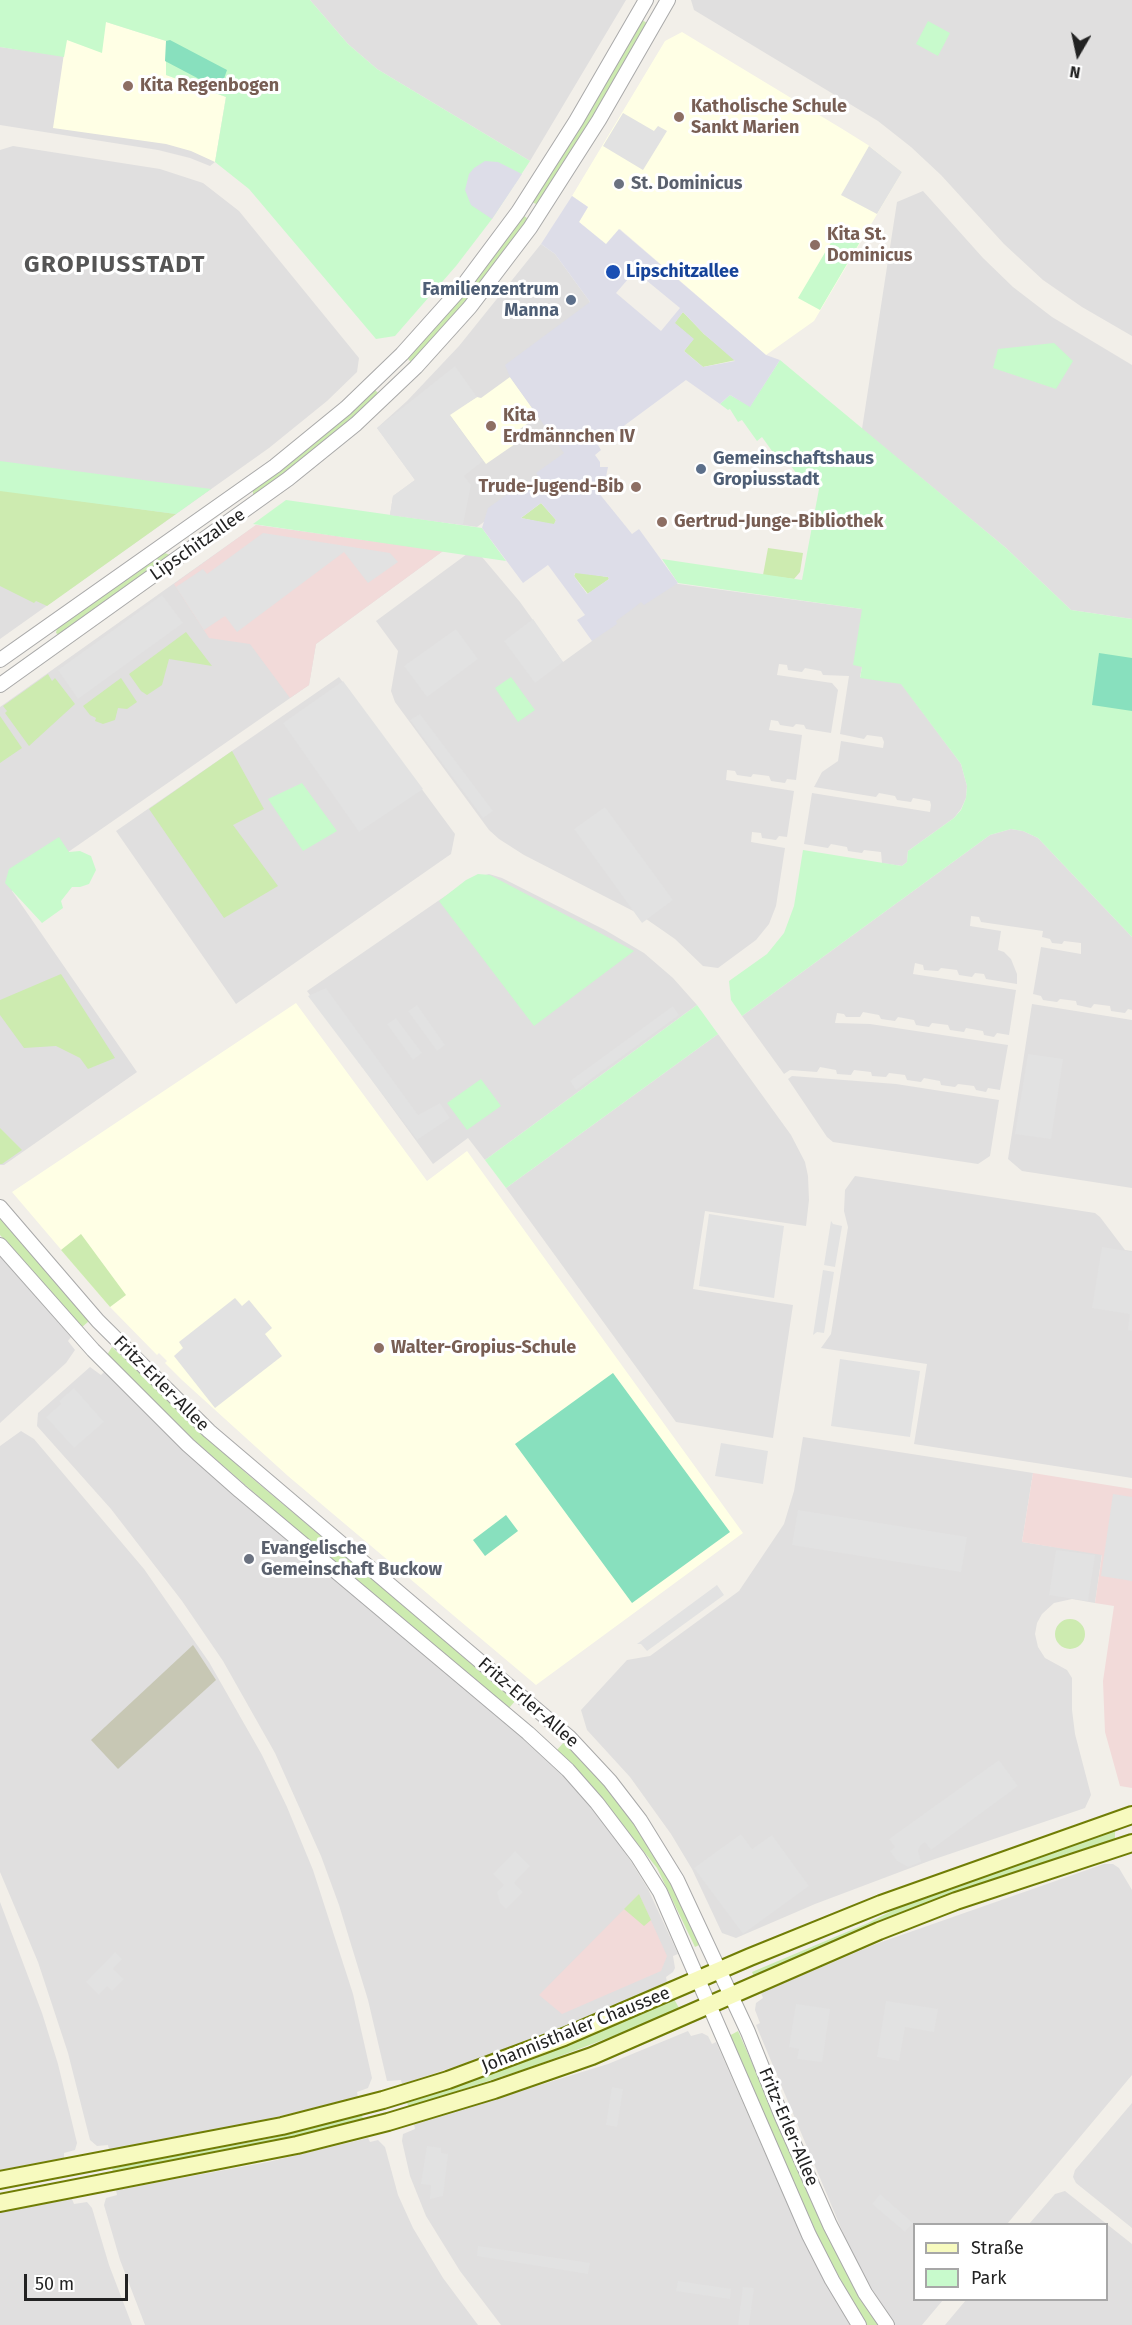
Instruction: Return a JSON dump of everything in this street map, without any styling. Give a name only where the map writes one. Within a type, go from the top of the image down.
[{"type":"main road","name":"Johannisthaler Chaussee","points":[[0,2180],[282,2126],[383,2100],[457,2077],[523,2053],[881,1904],[1132,1815]]},
{"type":"main road","points":[[1116,1820],[1128,1844]]},
{"type":"main road","name":"Johannisthaler Chaussee","points":[[0,2203],[264,2153],[388,2122],[494,2090],[592,2056],[844,1945],[945,1905],[1128,1844]]},
{"type":"street","name":"Lipschitzallee","points":[[0,660],[237,494],[306,441],[354,400],[426,329],[504,232],[548,167],[646,0]]},
{"type":"street","name":"Lipschitzallee","points":[[0,685],[183,556],[317,456],[383,399],[425,358],[470,307],[514,251],[556,189],[599,120],[662,2]]},
{"type":"street","points":[[237,494],[248,509]]},
{"type":"street","points":[[171,540],[183,556]]},
{"type":"street","points":[[39,633],[50,650]]},
{"type":"street","name":"Fritz-Erler-Allee","points":[[0,1207],[98,1321],[209,1431],[569,1737],[595,1764],[640,1820],[657,1844],[677,1880],[720,1970],[830,2225],[865,2293],[887,2325]]},
{"type":"street","name":"Fritz-Erler-Allee","points":[[0,1245],[93,1350],[209,1464],[520,1726],[568,1770],[611,1821],[650,1875],[672,1917],[809,2235],[859,2325]]},
{"type":"shaded area","points":[[310,0],[626,0],[530,161],[377,69],[348,44]]},
{"type":"shaded area","points":[[691,0],[1132,0],[1132,336],[1082,307],[1043,280],[1004,244],[941,175],[878,121],[694,10]]},
{"type":"shaded area","name":"Kita Regenbogen","points":[[106,22],[166,41],[166,75],[226,97],[215,162],[191,151],[166,144],[53,128],[66,40]]},
{"type":"shaded area","points":[[682,32],[868,145],[902,172],[814,321],[766,355],[620,229],[606,245],[579,222],[588,207],[572,196],[665,41]]},
{"type":"shaded area","name":"Kita Regenbogen","points":[[0,47],[64,56],[226,97],[215,162],[210,166],[158,150],[0,125]]},
{"type":"shaded area","points":[[623,113],[654,131],[658,126],[667,131],[643,170],[603,146]]},
{"type":"shaded area","points":[[13,146],[160,169],[203,183],[239,211],[359,358],[357,372],[327,401],[269,448],[0,639],[0,150]]},
{"type":"shaded area","points":[[869,146],[902,172],[877,214],[841,195]]},
{"type":"shaded area","points":[[485,161],[498,162],[522,174],[492,219],[471,205],[465,190],[469,174]]},
{"type":"shaded area","points":[[923,191],[983,258],[1013,287],[1052,317],[1132,365],[1132,619],[1071,610],[1006,548],[862,429],[897,202]]},
{"type":"shaded area","points":[[572,196],[588,207],[579,222],[606,244],[619,229],[766,355],[780,360],[750,407],[730,395],[720,404],[686,380],[598,445],[601,450],[595,455],[600,462],[600,467],[608,467],[605,482],[594,487],[632,534],[639,529],[678,583],[644,605],[641,602],[616,621],[617,624],[592,641],[577,620],[585,615],[548,565],[523,583],[482,528],[488,508],[526,481],[528,483],[538,476],[536,473],[564,453],[510,377],[505,365],[590,302],[555,254],[541,244]],"holes":[[[635,271],[680,308],[661,331],[616,293]],[[683,312],[735,361],[703,367],[684,351],[694,339],[675,323]],[[541,503],[556,520],[554,524],[521,518]],[[575,573],[609,579],[587,594],[574,576]]]},
{"type":"shaded area","points":[[541,244],[555,254],[590,302],[569,452],[556,469],[477,527],[390,515],[393,496],[415,480],[377,428],[407,401],[459,346]]},
{"type":"shaded area","points":[[455,366],[477,397],[450,415],[483,461],[464,476],[471,485],[463,525],[390,515],[393,496],[415,480],[377,428]]},
{"type":"shaded area","name":"Kita Erdmännchen IV","points":[[510,377],[538,416],[509,437],[515,444],[486,464],[449,414],[477,397],[481,398]]},
{"type":"shaded area","points":[[256,525],[443,551],[316,644],[309,685],[12,891],[137,1072],[4,1165],[0,1165],[0,707]]},
{"type":"shaded area","points":[[256,525],[443,551],[316,644],[309,685],[290,698],[250,644],[209,638],[174,584]]},
{"type":"shaded area","points":[[263,533],[390,553],[398,562],[368,583],[344,552],[237,632],[225,616],[204,630],[176,587],[203,569],[207,574]]},
{"type":"shaded area","points":[[467,554],[482,557],[520,602],[563,662],[592,641],[597,630],[664,582],[862,609],[860,677],[901,683],[961,764],[967,786],[966,798],[961,809],[954,818],[908,851],[907,862],[902,866],[882,863],[881,852],[864,850],[862,853],[848,851],[847,847],[831,844],[828,848],[804,844],[812,793],[930,812],[931,805],[930,801],[913,798],[911,802],[897,800],[895,796],[879,793],[876,797],[814,787],[822,772],[838,761],[841,741],[883,748],[884,742],[882,737],[867,735],[864,739],[840,734],[849,676],[823,675],[821,671],[805,668],[802,672],[788,670],[787,665],[779,664],[777,675],[832,683],[838,690],[831,733],[806,729],[804,725],[796,724],[793,727],[780,725],[778,721],[771,720],[769,730],[802,735],[796,780],[787,779],[785,783],[771,781],[769,776],[737,775],[735,771],[727,770],[726,780],[794,791],[787,837],[779,836],[776,840],[762,838],[761,833],[752,832],[751,842],[785,848],[776,906],[769,924],[756,940],[718,968],[703,966],[675,939],[639,914],[524,855],[499,839],[489,830],[395,702],[391,691],[398,651],[376,621]]},
{"type":"shaded area","points":[[162,595],[183,623],[78,699],[58,670]]},
{"type":"shaded area","points":[[533,619],[563,662],[535,683],[504,641]]},
{"type":"shaded area","points":[[456,629],[478,659],[427,697],[404,666]]},
{"type":"shaded area","points":[[339,677],[455,834],[451,854],[236,1004],[116,831]]},
{"type":"shaded area","points":[[343,681],[423,789],[359,832],[283,723]]},
{"type":"shaded area","points":[[420,714],[493,811],[483,818],[410,720]]},
{"type":"shaded area","points":[[605,807],[673,900],[642,923],[574,829]]},
{"type":"shaded area","points":[[1011,829],[1023,831],[1038,838],[1132,937],[1132,1010],[1128,1009],[1125,1013],[1111,1011],[1110,1006],[1094,1004],[1091,1008],[1077,1005],[1076,1001],[1043,1000],[1041,996],[1033,994],[1041,947],[1081,954],[1081,943],[1064,941],[1062,944],[1052,943],[1050,939],[1042,937],[1043,931],[981,922],[979,917],[971,916],[970,926],[1001,931],[998,950],[1011,959],[1017,974],[1017,984],[986,979],[984,974],[975,973],[972,977],[959,975],[957,970],[941,968],[938,971],[924,970],[923,965],[915,963],[913,974],[1016,990],[1009,1035],[997,1033],[994,1037],[984,1035],[983,1031],[966,1028],[964,1032],[950,1030],[948,1025],[932,1023],[929,1027],[916,1025],[914,1020],[898,1017],[895,1021],[881,1019],[879,1015],[863,1012],[860,1017],[846,1017],[844,1014],[837,1013],[835,1023],[870,1024],[1008,1045],[1000,1090],[988,1088],[986,1092],[976,1090],[974,1086],[941,1085],[940,1081],[924,1078],[921,1082],[907,1080],[905,1075],[889,1073],[886,1077],[872,1076],[871,1072],[854,1070],[851,1075],[837,1074],[836,1070],[820,1067],[817,1072],[790,1070],[784,1074],[742,1016],[990,835]]},
{"type":"shaded area","points":[[489,874],[502,878],[605,930],[644,953],[673,978],[697,1005],[485,1160],[468,1138],[433,1164],[307,991],[470,879]]},
{"type":"shaded area","points":[[326,988],[418,1115],[440,1103],[450,1118],[417,1140],[308,996]]},
{"type":"shaded area","name":"Walter-Gropius-Schule","points":[[296,1003],[427,1181],[467,1151],[743,1533],[536,1685],[288,1476],[182,1380],[165,1363],[167,1361],[159,1353],[157,1355],[110,1307],[12,1192]]},
{"type":"shaded area","points":[[1032,1004],[1132,1020],[1132,1188],[1022,1171],[1008,1159]]},
{"type":"shaded area","points":[[417,1005],[445,1045],[437,1051],[408,1011]]},
{"type":"shaded area","points":[[673,1006],[679,1015],[576,1090],[570,1081]]},
{"type":"shaded area","points":[[396,1018],[422,1053],[413,1060],[387,1024]]},
{"type":"shaded area","points":[[718,1034],[791,1135],[805,1162],[808,1176],[809,1200],[806,1226],[705,1211],[693,1289],[793,1305],[773,1438],[676,1422],[506,1188]]},
{"type":"shaded area","points":[[1028,1054],[1063,1059],[1051,1139],[1015,1134]]},
{"type":"shaded area","points":[[792,1076],[896,1084],[999,1100],[990,1156],[978,1164],[833,1142],[827,1137],[788,1079]]},
{"type":"shaded area","points":[[855,1176],[1095,1213],[1125,1250],[1132,1251],[1132,1478],[914,1444],[927,1364],[821,1348],[831,1334],[848,1227],[844,1211],[845,1190]]},
{"type":"shaded area","points":[[709,1214],[784,1226],[774,1298],[699,1286]]},
{"type":"shaded area","points":[[831,1221],[833,1224],[842,1226],[835,1267],[824,1265]]},
{"type":"shaded area","points":[[1102,1247],[1132,1252],[1132,1331],[1128,1330],[1130,1314],[1092,1308]]},
{"type":"shaded area","points":[[0,1256],[71,1337],[68,1341],[75,1350],[66,1363],[0,1423]]},
{"type":"shaded area","points":[[823,1270],[834,1272],[824,1333],[817,1332],[813,1335]]},
{"type":"shaded area","points":[[235,1298],[242,1306],[249,1300],[272,1328],[265,1334],[282,1356],[215,1408],[174,1356],[183,1348],[179,1342]]},
{"type":"shaded area","points":[[840,1359],[920,1371],[910,1437],[831,1426]]},
{"type":"shaded area","points":[[90,1367],[101,1375],[104,1372],[163,1431],[231,1492],[504,1721],[561,1773],[600,1817],[648,1889],[678,1954],[673,1956],[675,1968],[666,1977],[667,1982],[568,2025],[490,2055],[402,2084],[401,2080],[387,2081],[368,2000],[339,1905],[321,1856],[275,1753],[223,1661],[182,1601],[111,1509],[37,1426],[38,1413]]},
{"type":"shaded area","points":[[74,1388],[104,1422],[74,1448],[46,1417]]},
{"type":"shaded area","points":[[21,1431],[34,1439],[144,1569],[209,1662],[262,1755],[313,1870],[353,1994],[372,2078],[368,2088],[357,2092],[358,2097],[259,2121],[109,2150],[108,2145],[97,2146],[90,2140],[68,2053],[38,1962],[0,1872],[0,1446]]},
{"type":"shaded area","points":[[803,1437],[1033,1473],[1022,1542],[1102,1554],[1095,1603],[1072,1599],[1054,1603],[1042,1614],[1035,1634],[1038,1647],[1045,1658],[1067,1670],[1072,1678],[1075,1734],[1091,1795],[1085,1808],[929,1861],[815,1904],[736,1938],[722,1933],[692,1869],[671,1834],[630,1777],[587,1730],[581,1710],[627,1660],[650,1656],[739,1591],[784,1524],[794,1491]]},
{"type":"shaded area","points":[[721,1443],[768,1451],[763,1484],[715,1476]]},
{"type":"shaded area","points":[[1033,1473],[1132,1489],[1132,1788],[1120,1786],[1105,1732],[1103,1681],[1114,1606],[1095,1603],[1102,1555],[1022,1542]]},
{"type":"shaded area","points":[[1113,1494],[1132,1497],[1132,1581],[1101,1576]]},
{"type":"shaded area","points":[[798,1510],[967,1537],[961,1572],[792,1545]]},
{"type":"shaded area","points":[[1056,1550],[1095,1555],[1088,1601],[1049,1595]]},
{"type":"shaded area","points":[[717,1585],[724,1595],[647,1651],[641,1644],[637,1644]]},
{"type":"shaded area","points":[[193,1645],[216,1680],[118,1769],[91,1740]]},
{"type":"shaded area","points":[[999,1760],[1018,1786],[931,1850],[925,1842],[918,1851],[921,1862],[908,1867],[897,1861],[890,1851],[895,1847],[889,1839]]},
{"type":"shaded area","points":[[741,1834],[752,1849],[772,1835],[809,1886],[743,1934],[694,1868]]},
{"type":"shaded area","points":[[515,1851],[530,1866],[514,1883],[523,1892],[506,1909],[500,1903],[497,1892],[504,1885],[493,1874]]},
{"type":"shaded area","points":[[1104,1864],[1113,1864],[1119,1868],[1132,1890],[1132,2075],[1008,2223],[913,2223],[913,2301],[942,2301],[922,2325],[895,2325],[856,2264],[756,2025],[760,2023],[755,2010],[756,2003],[763,1998],[761,1993],[873,1945]]},
{"type":"shaded area","points":[[639,1894],[667,1956],[661,1971],[562,2014],[539,1995]]},
{"type":"shaded area","points":[[0,1902],[42,2013],[58,2064],[77,2143],[75,2150],[64,2153],[64,2158],[0,2170]]},
{"type":"shaded area","points":[[115,1952],[122,1959],[113,1969],[124,1979],[112,1991],[107,1986],[99,1995],[86,1982]]},
{"type":"shaded area","points":[[886,2001],[938,2009],[934,2032],[905,2027],[899,2061],[877,2057]]},
{"type":"shaded area","points":[[796,2004],[830,2009],[822,2062],[797,2059],[799,2049],[789,2047]]},
{"type":"shaded area","points":[[688,2031],[691,2036],[702,2033],[708,2036],[712,2044],[716,2042],[802,2237],[850,2325],[501,2325],[460,2271],[426,2216],[410,2176],[402,2141],[403,2134],[415,2129],[414,2124],[608,2064]]},
{"type":"shaded area","points":[[612,2087],[623,2089],[617,2127],[606,2125]]},
{"type":"shaded area","points":[[1132,2103],[1132,2228],[1076,2183],[1073,2177],[1075,2170]]},
{"type":"shaded area","points":[[368,2138],[370,2142],[378,2140],[385,2147],[398,2195],[413,2228],[443,2278],[478,2325],[145,2325],[120,2260],[104,2205],[106,2198],[117,2195],[116,2190],[268,2162]]},
{"type":"shaded area","points":[[427,2146],[441,2148],[441,2153],[448,2154],[443,2196],[430,2199],[431,2185],[421,2184]]},
{"type":"shaded area","points":[[1065,2191],[1105,2223],[1030,2223],[1055,2194]]},
{"type":"shaded area","points":[[880,2194],[913,2223],[905,2232],[872,2204]]},
{"type":"shaded area","points":[[72,2199],[74,2204],[87,2202],[92,2208],[109,2265],[132,2325],[0,2325],[0,2212]]},
{"type":"shaded area","points":[[1108,2225],[1132,2244],[1132,2325],[945,2325],[965,2301],[1108,2301]]},
{"type":"shaded area","points":[[478,2246],[590,2263],[588,2274],[477,2256]]},
{"type":"shaded area","points":[[678,2281],[731,2289],[730,2299],[676,2291]]},
{"type":"shaded area","points":[[743,2287],[754,2288],[749,2325],[738,2325]]},
{"type":"green space","points":[[0,0],[310,0],[348,44],[377,69],[530,161],[492,219],[456,266],[395,336],[376,339],[249,189],[215,162],[226,97],[166,75],[166,41],[106,22],[102,53],[67,40],[64,57],[0,47]]},
{"type":"green space","points":[[642,20],[647,23],[594,115],[538,205],[532,202],[589,112]]},
{"type":"green space","points":[[928,21],[950,33],[938,56],[916,44]]},
{"type":"green space","points":[[170,40],[227,70],[220,90],[165,61],[166,41]]},
{"type":"green space","points":[[523,215],[528,219],[494,266],[458,312],[411,362],[407,358],[467,291]]},
{"type":"green space","points":[[839,229],[860,242],[820,310],[798,298]]},
{"type":"green space","points":[[683,312],[704,334],[736,360],[703,367],[684,351],[693,339],[674,323]]},
{"type":"green space","points":[[1054,343],[1073,361],[1056,389],[993,368],[998,349]]},
{"type":"green space","points":[[780,360],[1006,548],[1071,610],[1132,619],[1132,937],[1038,838],[1023,831],[1011,829],[990,835],[742,1016],[731,1000],[729,981],[767,954],[784,933],[794,906],[803,850],[902,866],[907,862],[908,851],[954,818],[961,810],[966,798],[967,786],[961,764],[901,684],[860,678],[862,667],[853,665],[862,609],[678,583],[662,559],[802,580],[819,489],[814,483],[807,488],[783,455],[777,458],[762,437],[757,441],[742,420],[738,422],[730,409],[720,404],[730,395],[750,406]]},
{"type":"green space","points":[[375,390],[379,394],[349,422],[274,482],[253,495],[253,490],[301,453]]},
{"type":"green space","points":[[0,461],[211,489],[176,514],[0,491]]},
{"type":"green space","points":[[0,490],[176,514],[47,606],[36,601],[34,603],[0,586]]},
{"type":"green space","points":[[286,500],[482,528],[506,561],[253,524]]},
{"type":"green space","points":[[541,503],[556,520],[554,525],[521,518]]},
{"type":"green space","points":[[768,548],[803,553],[800,572],[794,579],[763,575]]},
{"type":"green space","points":[[165,553],[170,555],[59,635],[56,633],[57,628]]},
{"type":"green space","points":[[576,572],[609,579],[588,594],[574,576]]},
{"type":"green space","points":[[186,632],[212,666],[169,659],[162,685],[147,695],[141,691],[129,674]]},
{"type":"green space","points":[[1099,653],[1132,658],[1132,711],[1092,705]]},
{"type":"green space","points":[[48,674],[52,681],[55,678],[75,704],[29,746],[5,713],[7,711],[3,706]]},
{"type":"green space","points":[[511,677],[535,710],[518,722],[495,688]]},
{"type":"green space","points":[[121,678],[137,702],[127,709],[118,708],[115,720],[103,724],[95,721],[96,718],[90,715],[83,706]]},
{"type":"green space","points":[[0,716],[22,748],[0,763]]},
{"type":"green space","points":[[232,751],[264,809],[233,825],[278,886],[224,918],[149,809]]},
{"type":"green space","points":[[302,783],[337,831],[303,851],[268,799]]},
{"type":"green space","points":[[59,837],[69,852],[80,851],[91,856],[96,870],[89,884],[72,887],[61,901],[63,908],[42,923],[5,883],[9,869]]},
{"type":"green space","points":[[478,874],[490,875],[634,951],[534,1026],[439,901],[466,880]]},
{"type":"green space","points":[[61,974],[115,1058],[88,1069],[80,1058],[56,1046],[24,1048],[0,1015],[0,1000]]},
{"type":"green space","points":[[697,1005],[718,1034],[506,1188],[485,1160]]},
{"type":"green space","points":[[481,1079],[501,1106],[467,1130],[447,1103]]},
{"type":"green space","points":[[0,1128],[22,1150],[2,1164],[0,1164]]},
{"type":"green space","points":[[0,1218],[89,1321],[81,1328],[0,1235]]},
{"type":"green space","points":[[81,1234],[126,1295],[110,1307],[61,1250]]},
{"type":"green space","points":[[112,1347],[246,1473],[516,1700],[509,1708],[196,1442],[107,1355]]},
{"type":"green space","points":[[613,1373],[730,1532],[632,1603],[515,1444]]},
{"type":"green space","points":[[506,1515],[518,1531],[485,1556],[473,1540]]},
{"type":"green space","points":[[1070,1619],[1081,1623],[1085,1634],[1081,1645],[1070,1649],[1059,1645],[1055,1634],[1059,1623]]},
{"type":"green space","points":[[564,1742],[614,1796],[645,1839],[666,1874],[701,1944],[695,1947],[657,1868],[592,1787],[557,1750]]},
{"type":"green space","points":[[1115,1831],[1115,1838],[1112,1842],[870,1927],[754,1977],[752,1972],[868,1923],[919,1897]]},
{"type":"green space","points":[[639,1894],[651,1920],[644,1926],[624,1909]]},
{"type":"green space","points":[[674,1999],[679,2008],[624,2032],[534,2066],[409,2107],[407,2103],[536,2058]]},
{"type":"green space","points":[[738,2031],[833,2246],[878,2325],[866,2325],[824,2250],[729,2036]]},
{"type":"green space","points":[[362,2115],[363,2119],[311,2133],[113,2172],[112,2168],[267,2139]]},
{"type":"place","name":"Kita Regenbogen","points":[[128,86]]},
{"type":"place","name":"Katholische Schule Sankt Marien","points":[[679,117]]},
{"type":"place","name":"St. Dominicus","points":[[619,184]]},
{"type":"place","name":"Kita St. Dominicus","points":[[815,245]]},
{"type":"place","name":"Lipschitzallee","points":[[613,272]]},
{"type":"place","name":"Familienzentrum Manna","points":[[571,300]]},
{"type":"place","name":"Kita Erdmännchen IV","points":[[491,426]]},
{"type":"place","name":"Gemeinschaftshaus Gropiusstadt","points":[[701,469]]},
{"type":"place","name":"Trude-Jugend-Bib","points":[[636,487]]},
{"type":"place","name":"Gertrud-Junge-Bibliothek","points":[[662,522]]},
{"type":"place","name":"Walter-Gropius-Schule","points":[[379,1348]]},
{"type":"place","name":"Evangelische Gemeinschaft Buckow","points":[[249,1559]]},
{"type":"district","name":"GROPIUSSTADT","points":[[115,265]]}]
